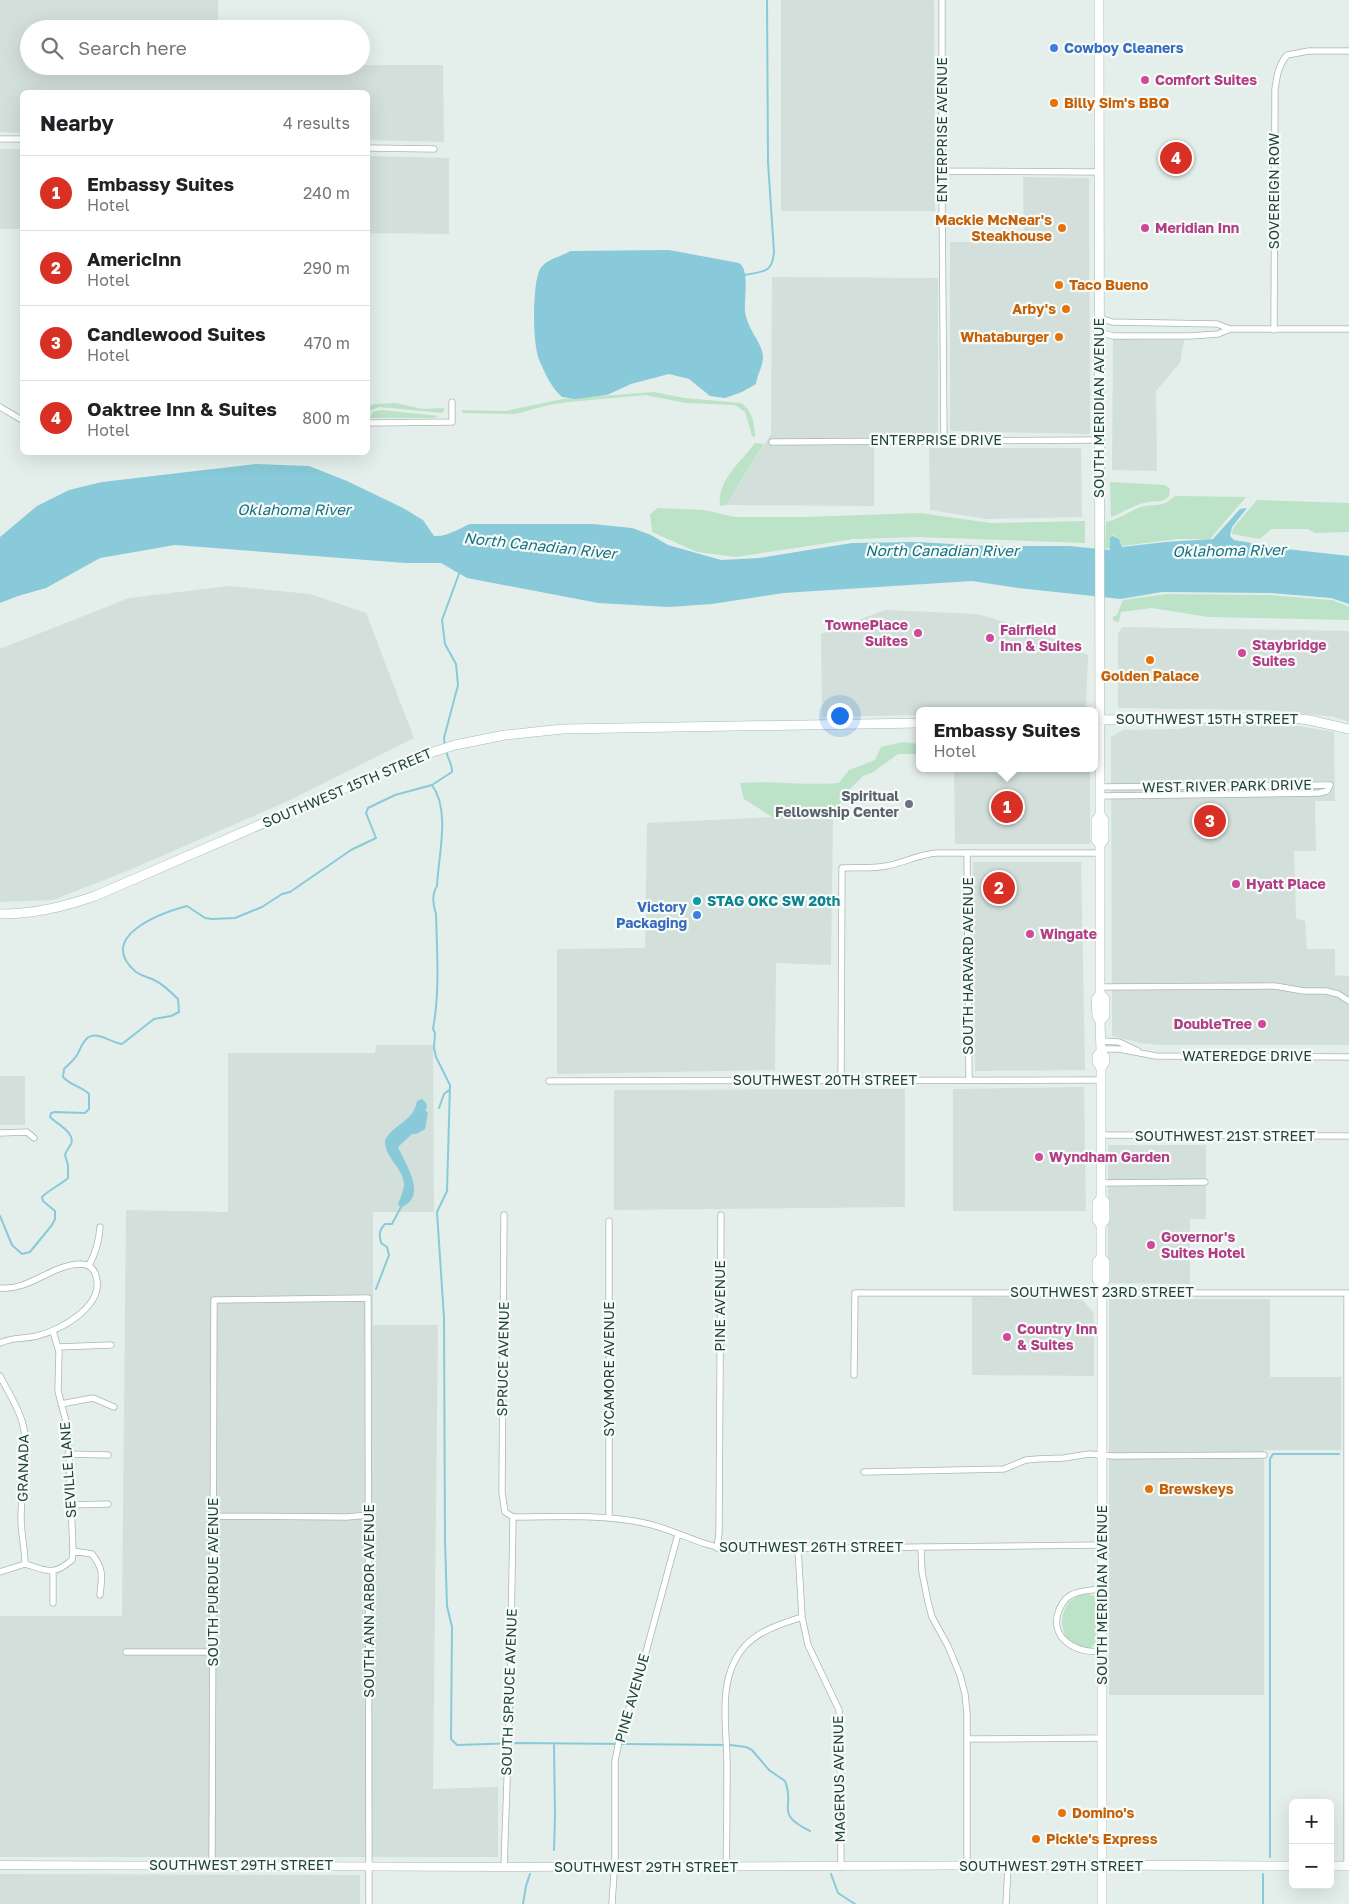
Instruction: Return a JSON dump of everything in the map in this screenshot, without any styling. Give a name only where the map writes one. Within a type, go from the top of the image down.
[{"type":"main road","name":"SOUTH MERIDIAN AVENUE","points":[[1097,707],[1099,0]]},
{"type":"main road","name":"SOUTHWEST 15TH STREET","points":[[1098,720],[1285,717],[1349,729]]},
{"type":"main road","name":"SOUTHWEST 15TH STREET","points":[[0,914],[26,914],[64,907],[95,896],[414,758],[504,734],[563,729],[916,723]]},
{"type":"main road","name":"SOUTH MERIDIAN AVENUE","points":[[1098,744],[1100,815],[1096,820],[1096,840],[1100,849],[1100,991],[1096,999],[1096,1016],[1100,1021],[1101,1047],[1097,1056],[1097,1062],[1101,1068],[1101,1198],[1097,1203],[1097,1220],[1101,1225],[1101,1258],[1097,1262],[1097,1279],[1102,1288],[1102,1904]]},
{"type":"main road","name":"SOUTHWEST 29TH STREET","points":[[1102,1865],[1289,1866]]},
{"type":"main road","points":[[1334,1866],[1348,1866]]},
{"type":"street","name":"ENTERPRISE AVENUE","points":[[942,0],[941,171],[944,440]]},
{"type":"street","name":"SOVEREIGN ROW","points":[[1274,330],[1275,89],[1278,70],[1280,63],[1286,55],[1309,51],[1349,51]]},
{"type":"street","points":[[0,139],[20,139]]},
{"type":"street","points":[[370,148],[434,148]]},
{"type":"street","points":[[941,171],[1099,172]]},
{"type":"street","points":[[1098,318],[1112,322],[1218,324],[1230,329],[1349,329]]},
{"type":"street","points":[[1159,322],[1159,336]]},
{"type":"street","points":[[1181,322],[1181,336]]},
{"type":"street","points":[[1098,332],[1113,336],[1181,336],[1218,334],[1230,329]]},
{"type":"street","points":[[370,423],[452,422],[452,402]]},
{"type":"street","points":[[0,407],[20,419]]},
{"type":"street","name":"ENTERPRISE DRIVE","points":[[772,442],[1099,440]]},
{"type":"street","name":"WEST RIVER PARK DRIVE","points":[[1330,785],[1327,791],[1318,793],[1141,796],[1100,792],[1141,787],[1171,786],[1330,785]]},
{"type":"street","points":[[1171,786],[1171,795]]},
{"type":"street","points":[[1248,786],[1248,794]]},
{"type":"street","points":[[1141,787],[1141,796]]},
{"type":"street","points":[[841,1080],[842,868],[888,866],[929,854],[1100,849]]},
{"type":"street","name":"SOUTH HARVARD AVENUE","points":[[967,854],[969,1079]]},
{"type":"street","points":[[1100,991],[1275,986],[1304,990],[1326,990],[1338,994],[1349,1001]]},
{"type":"street","name":"WATEREDGE DRIVE","points":[[1101,1047],[1144,1054],[1349,1057]]},
{"type":"street","name":"SOUTHWEST 20TH STREET","points":[[549,1081],[1101,1080]]},
{"type":"street","points":[[0,1132],[27,1132],[34,1138]]},
{"type":"street","name":"SOUTHWEST 21ST STREET","points":[[1101,1136],[1349,1136]]},
{"type":"street","points":[[1101,1183],[1205,1182]]},
{"type":"street","name":"SPRUCE AVENUE","points":[[504,1215],[503,1504],[505,1512],[513,1517]]},
{"type":"street","name":"PINE AVENUE","points":[[717,1548],[719,1523],[721,1215]]},
{"type":"street","name":"SYCAMORE AVENUE","points":[[609,1221],[609,1517]]},
{"type":"street","points":[[89,1265],[95,1254],[100,1227]]},
{"type":"street","points":[[0,1288],[9,1289],[23,1286],[65,1267],[74,1265],[89,1265],[93,1269],[97,1282],[96,1293],[92,1303],[82,1313],[53,1331],[35,1336],[6,1340],[0,1343]]},
{"type":"street","name":"SOUTHWEST 23RD STREET","points":[[854,1374],[855,1293],[1102,1288],[1348,1293]]},
{"type":"street","points":[[1348,1293],[1348,1866]]},
{"type":"street","name":"SOUTH PURDUE AVENUE","points":[[212,1865],[214,1300],[368,1298]]},
{"type":"street","name":"SOUTH ANN ARBOR AVENUE","points":[[368,1298],[368,1904]]},
{"type":"street","name":"SEVILLE LANE","points":[[53,1331],[58,1346],[58,1384],[61,1404],[68,1429],[73,1551]]},
{"type":"street","points":[[58,1346],[111,1345]]},
{"type":"street","name":"GRANADA","points":[[0,1376],[19,1414],[25,1438],[25,1477],[21,1519],[25,1546],[25,1564]]},
{"type":"street","points":[[61,1404],[93,1398],[114,1406]]},
{"type":"street","points":[[68,1454],[108,1454]]},
{"type":"street","points":[[864,1472],[1004,1469],[1026,1460],[1064,1458],[1089,1454],[1264,1455]]},
{"type":"street","points":[[70,1505],[108,1504]]},
{"type":"street","points":[[214,1516],[347,1517],[369,1515]]},
{"type":"street","name":"SOUTHWEST 26TH STREET","points":[[513,1517],[609,1517],[647,1524],[717,1548],[1102,1545]]},
{"type":"street","name":"SOUTH SPRUCE AVENUE","points":[[504,1867],[513,1517]]},
{"type":"street","name":"PINE AVENUE","points":[[612,1904],[614,1776],[619,1741],[643,1663],[678,1534]]},
{"type":"street","points":[[921,1547],[922,1572],[930,1610],[948,1646],[966,1694],[968,1739],[967,1867]]},
{"type":"street","name":"MAGERUS AVENUE","points":[[798,1548],[802,1617],[808,1645],[839,1710],[841,1867]]},
{"type":"street","points":[[0,1572],[25,1564],[42,1571],[53,1571],[63,1568],[72,1560],[73,1551],[92,1554],[100,1564],[102,1580],[100,1595]]},
{"type":"street","points":[[53,1571],[54,1603]]},
{"type":"street","points":[[1102,1590],[1086,1590],[1072,1594],[1063,1601],[1058,1612],[1056,1625],[1062,1640],[1074,1648],[1090,1651],[1103,1650]]},
{"type":"street","points":[[726,1867],[726,1741],[724,1718],[726,1689],[733,1666],[744,1647],[759,1634],[802,1617]]},
{"type":"street","points":[[126,1652],[213,1652]]},
{"type":"street","points":[[968,1739],[1103,1738]]},
{"type":"street","name":"SOUTHWEST 29TH STREET","points":[[0,1865],[504,1867],[1008,1867],[1102,1865]]},
{"type":"street","points":[[1006,1904],[1008,1867]]},
{"type":"shaded area","points":[[0,0],[218,0],[218,20],[20,20],[20,75],[370,75],[370,65],[443,65],[444,142],[370,140],[370,90],[20,90],[20,133],[0,132]]},
{"type":"shaded area","points":[[781,0],[934,0],[935,211],[781,211]]},
{"type":"shaded area","points":[[0,149],[20,149],[20,229],[0,229]]},
{"type":"shaded area","points":[[370,156],[449,158],[449,234],[370,233]]},
{"type":"shaded area","points":[[1023,177],[1089,178],[1090,434],[950,431],[950,242],[1024,242]]},
{"type":"shaded area","points":[[772,277],[938,278],[938,438],[874,438],[874,506],[726,505],[771,434]]},
{"type":"shaded area","points":[[1113,339],[1184,340],[1180,363],[1156,391],[1157,471],[1112,470]]},
{"type":"shaded area","points":[[929,448],[1081,448],[1082,517],[987,519],[930,510]]},
{"type":"shaded area","points":[[229,586],[310,594],[366,613],[414,738],[288,801],[127,871],[53,900],[0,902],[0,649],[129,598]]},
{"type":"shaded area","points":[[885,610],[977,614],[1036,631],[1088,655],[1086,706],[916,707],[916,715],[822,717],[821,634]]},
{"type":"shaded area","points":[[1123,627],[1349,631],[1349,722],[1334,717],[1269,710],[1118,708],[1118,633]]},
{"type":"shaded area","points":[[1293,725],[1334,732],[1335,801],[1315,801],[1316,851],[1294,851],[1296,919],[1305,921],[1307,949],[1335,949],[1335,975],[1349,976],[1349,1045],[1162,1045],[1140,1043],[1112,1036],[1111,737],[1123,730],[1180,729],[1192,726]]},
{"type":"shaded area","points":[[954,772],[1090,772],[1090,844],[955,844]]},
{"type":"shaded area","points":[[772,817],[833,817],[831,965],[776,963],[775,1070],[557,1074],[557,949],[645,948],[647,823]]},
{"type":"shaded area","points":[[973,862],[1081,862],[1085,1070],[975,1071]]},
{"type":"shaded area","points":[[376,1045],[433,1045],[434,1212],[373,1212],[373,1325],[438,1325],[433,1789],[498,1787],[498,1857],[0,1857],[0,1616],[122,1616],[126,1210],[228,1212],[228,1053],[375,1053]]},
{"type":"shaded area","points":[[0,1076],[25,1076],[25,1125],[0,1125]]},
{"type":"shaded area","points":[[1084,1087],[1086,1211],[953,1211],[953,1089]]},
{"type":"shaded area","points":[[905,1089],[905,1207],[614,1210],[614,1090]]},
{"type":"shaded area","points":[[1108,1145],[1206,1145],[1206,1219],[1190,1219],[1190,1284],[1108,1283]]},
{"type":"shaded area","points":[[972,1297],[1081,1298],[1093,1312],[1094,1376],[972,1375]]},
{"type":"shaded area","points":[[1109,1299],[1270,1299],[1270,1377],[1341,1377],[1341,1450],[1264,1450],[1264,1695],[1109,1695]]},
{"type":"shaded area","points":[[0,1874],[360,1875],[360,1904],[0,1904]]},
{"type":"green space","points":[[654,392],[684,398],[741,403],[748,409],[752,418],[755,437],[752,436],[745,412],[735,405],[686,403],[645,395],[569,402],[515,414],[462,413],[462,410],[505,411],[563,399]]},
{"type":"green space","points":[[396,403],[423,409],[444,408],[443,413],[379,407],[370,411],[370,405]]},
{"type":"green space","points":[[381,410],[439,416],[434,418],[370,418],[372,412]]},
{"type":"green space","points":[[755,443],[764,444],[726,505],[720,506],[722,488],[726,480]]},
{"type":"green space","points":[[1110,482],[1165,485],[1170,489],[1169,496],[1160,501],[1140,504],[1111,517]]},
{"type":"green space","points":[[1175,496],[1246,497],[1210,539],[1177,539],[1122,546],[1119,539],[1113,535],[1110,537],[1110,549],[1105,548],[1106,522],[1119,518],[1138,508],[1165,503]]},
{"type":"green space","points":[[1257,500],[1349,503],[1349,532],[1315,533],[1308,529],[1271,529],[1260,539],[1232,534],[1233,528]]},
{"type":"green space","points":[[658,508],[704,510],[735,517],[805,517],[920,513],[990,523],[1085,521],[1085,543],[918,537],[854,539],[736,557],[697,552],[652,532],[650,514]]},
{"type":"green space","points":[[1167,594],[1269,595],[1332,600],[1349,607],[1349,620],[1208,617],[1152,608],[1121,612],[1119,621],[1113,620],[1123,600]]},
{"type":"green space","points":[[903,742],[916,744],[916,754],[898,754],[872,773],[863,776],[845,794],[833,817],[772,817],[744,799],[740,783],[839,783],[849,770],[875,760],[881,747]]},
{"type":"green space","points":[[1085,1593],[1094,1596],[1096,1600],[1096,1642],[1091,1648],[1080,1647],[1071,1643],[1065,1635],[1062,1626],[1067,1606],[1074,1598]]},
{"type":"water","points":[[669,250],[739,263],[742,266],[746,284],[746,318],[763,357],[756,384],[742,392],[725,398],[710,396],[689,379],[669,374],[631,384],[607,395],[575,399],[562,397],[549,381],[537,354],[534,330],[534,301],[540,269],[550,260],[570,251]]},
{"type":"water","name":"Oklahoma River","points":[[256,464],[309,466],[347,481],[403,508],[423,520],[434,536],[448,534],[470,524],[593,524],[632,528],[651,535],[668,545],[721,560],[759,558],[852,543],[916,542],[987,546],[1069,546],[1110,550],[1110,537],[1113,536],[1119,539],[1122,547],[1213,539],[1240,509],[1247,508],[1232,527],[1230,536],[1234,540],[1287,549],[1349,556],[1349,604],[1331,598],[1269,593],[1162,592],[1121,599],[972,581],[784,593],[712,604],[669,607],[598,603],[467,578],[441,563],[405,563],[175,545],[100,558],[46,588],[0,603],[0,537],[37,506],[69,490],[102,482]]},
{"type":"water","points":[[422,1099],[426,1103],[427,1108],[425,1110],[428,1113],[425,1129],[412,1134],[398,1147],[409,1170],[414,1187],[410,1202],[402,1207],[398,1205],[404,1187],[403,1179],[388,1153],[385,1141],[388,1135],[412,1114],[417,1101]]},
{"type":"waterway","points":[[745,275],[762,272],[769,268],[774,252],[768,162],[767,0]]},
{"type":"waterway","points":[[445,746],[444,738],[458,685],[456,664],[445,644],[442,620],[460,571]]},
{"type":"waterway","points":[[0,1216],[12,1245],[22,1254],[30,1252],[55,1219],[55,1211],[43,1201],[42,1197],[68,1178],[68,1165],[65,1155],[72,1140],[68,1132],[50,1117],[51,1113],[55,1112],[85,1113],[89,1109],[89,1094],[63,1077],[64,1069],[76,1057],[87,1038],[90,1036],[102,1037],[122,1044],[154,1019],[171,1016],[179,1012],[178,999],[167,988],[136,972],[125,959],[123,948],[127,938],[136,929],[149,921],[176,909],[187,906],[205,918],[235,918],[262,907],[282,894],[290,892],[351,850],[376,838],[366,813],[368,808],[395,795],[432,785],[452,772],[446,750]]},
{"type":"waterway","points":[[432,785],[438,796],[442,821],[437,886],[433,900],[436,914],[438,971],[433,1029],[435,1033],[434,1048],[436,1057],[450,1085],[447,1191],[437,1212],[444,1318],[445,1541],[447,1606],[452,1627],[451,1739],[457,1745],[518,1743],[730,1745],[746,1747],[752,1750],[769,1770],[785,1781],[788,1790],[789,1814],[799,1825],[810,1831]]},
{"type":"waterway","points":[[439,1108],[444,1094],[449,1090]]},
{"type":"waterway","points":[[376,1289],[389,1255],[387,1247],[381,1243],[381,1231],[385,1224],[392,1224],[402,1205]]},
{"type":"waterway","points":[[1270,1857],[1270,1459],[1273,1454],[1339,1454]]},
{"type":"waterway","points":[[554,1744],[554,1850]]},
{"type":"waterway","points":[[523,1904],[530,1874]]},
{"type":"waterway","points":[[831,1874],[838,1893],[855,1904]]},
{"type":"waterway","points":[[1263,1874],[1263,1904]]},
{"type":"place","name":"Cowboy Cleaners","points":[[1054,48]]},
{"type":"place","name":"Comfort Suites","points":[[1145,80]]},
{"type":"place","name":"Billy Sim's BBQ","points":[[1054,103]]},
{"type":"place","name":"Oaktree Inn & Suites","points":[[1176,158]]},
{"type":"place","name":"Mackie McNear's Steakhouse","points":[[1062,228]]},
{"type":"place","name":"Meridian Inn","points":[[1145,228]]},
{"type":"place","name":"Taco Bueno","points":[[1059,285]]},
{"type":"place","name":"Arby's","points":[[1066,309]]},
{"type":"place","name":"Whataburger","points":[[1059,337]]},
{"type":"place","name":"TownePlace Suites","points":[[918,633]]},
{"type":"place","name":"Fairfield Inn & Suites","points":[[990,638]]},
{"type":"place","name":"Staybridge Suites","points":[[1242,653]]},
{"type":"place","name":"Golden Palace","points":[[1150,660]]},
{"type":"place","name":"Spiritual Fellowship Center","points":[[909,804]]},
{"type":"place","name":"Embassy Suites","points":[[1007,807]]},
{"type":"place","name":"Candlewood Suites","points":[[1210,821]]},
{"type":"place","name":"Hyatt Place","points":[[1236,884]]},
{"type":"place","name":"AmericInn","points":[[999,888]]},
{"type":"place","name":"STAG OKC SW 20th","points":[[697,901]]},
{"type":"place","name":"Victory Packaging","points":[[697,915]]},
{"type":"place","name":"Wingate","points":[[1030,934]]},
{"type":"place","name":"DoubleTree","points":[[1262,1024]]},
{"type":"place","name":"Wyndham Garden","points":[[1039,1157]]},
{"type":"place","name":"Governor's Suites Hotel","points":[[1151,1245]]},
{"type":"place","name":"Country Inn & Suites","points":[[1007,1337]]},
{"type":"place","name":"Brewskeys","points":[[1149,1489]]},
{"type":"place","name":"Domino's","points":[[1062,1813]]},
{"type":"place","name":"Pickle's Express","points":[[1036,1839]]},
{"type":"water label","name":"North Canadian River","points":[[540,546]]},
{"type":"water label","name":"North Canadian River","points":[[942,551]]}]
